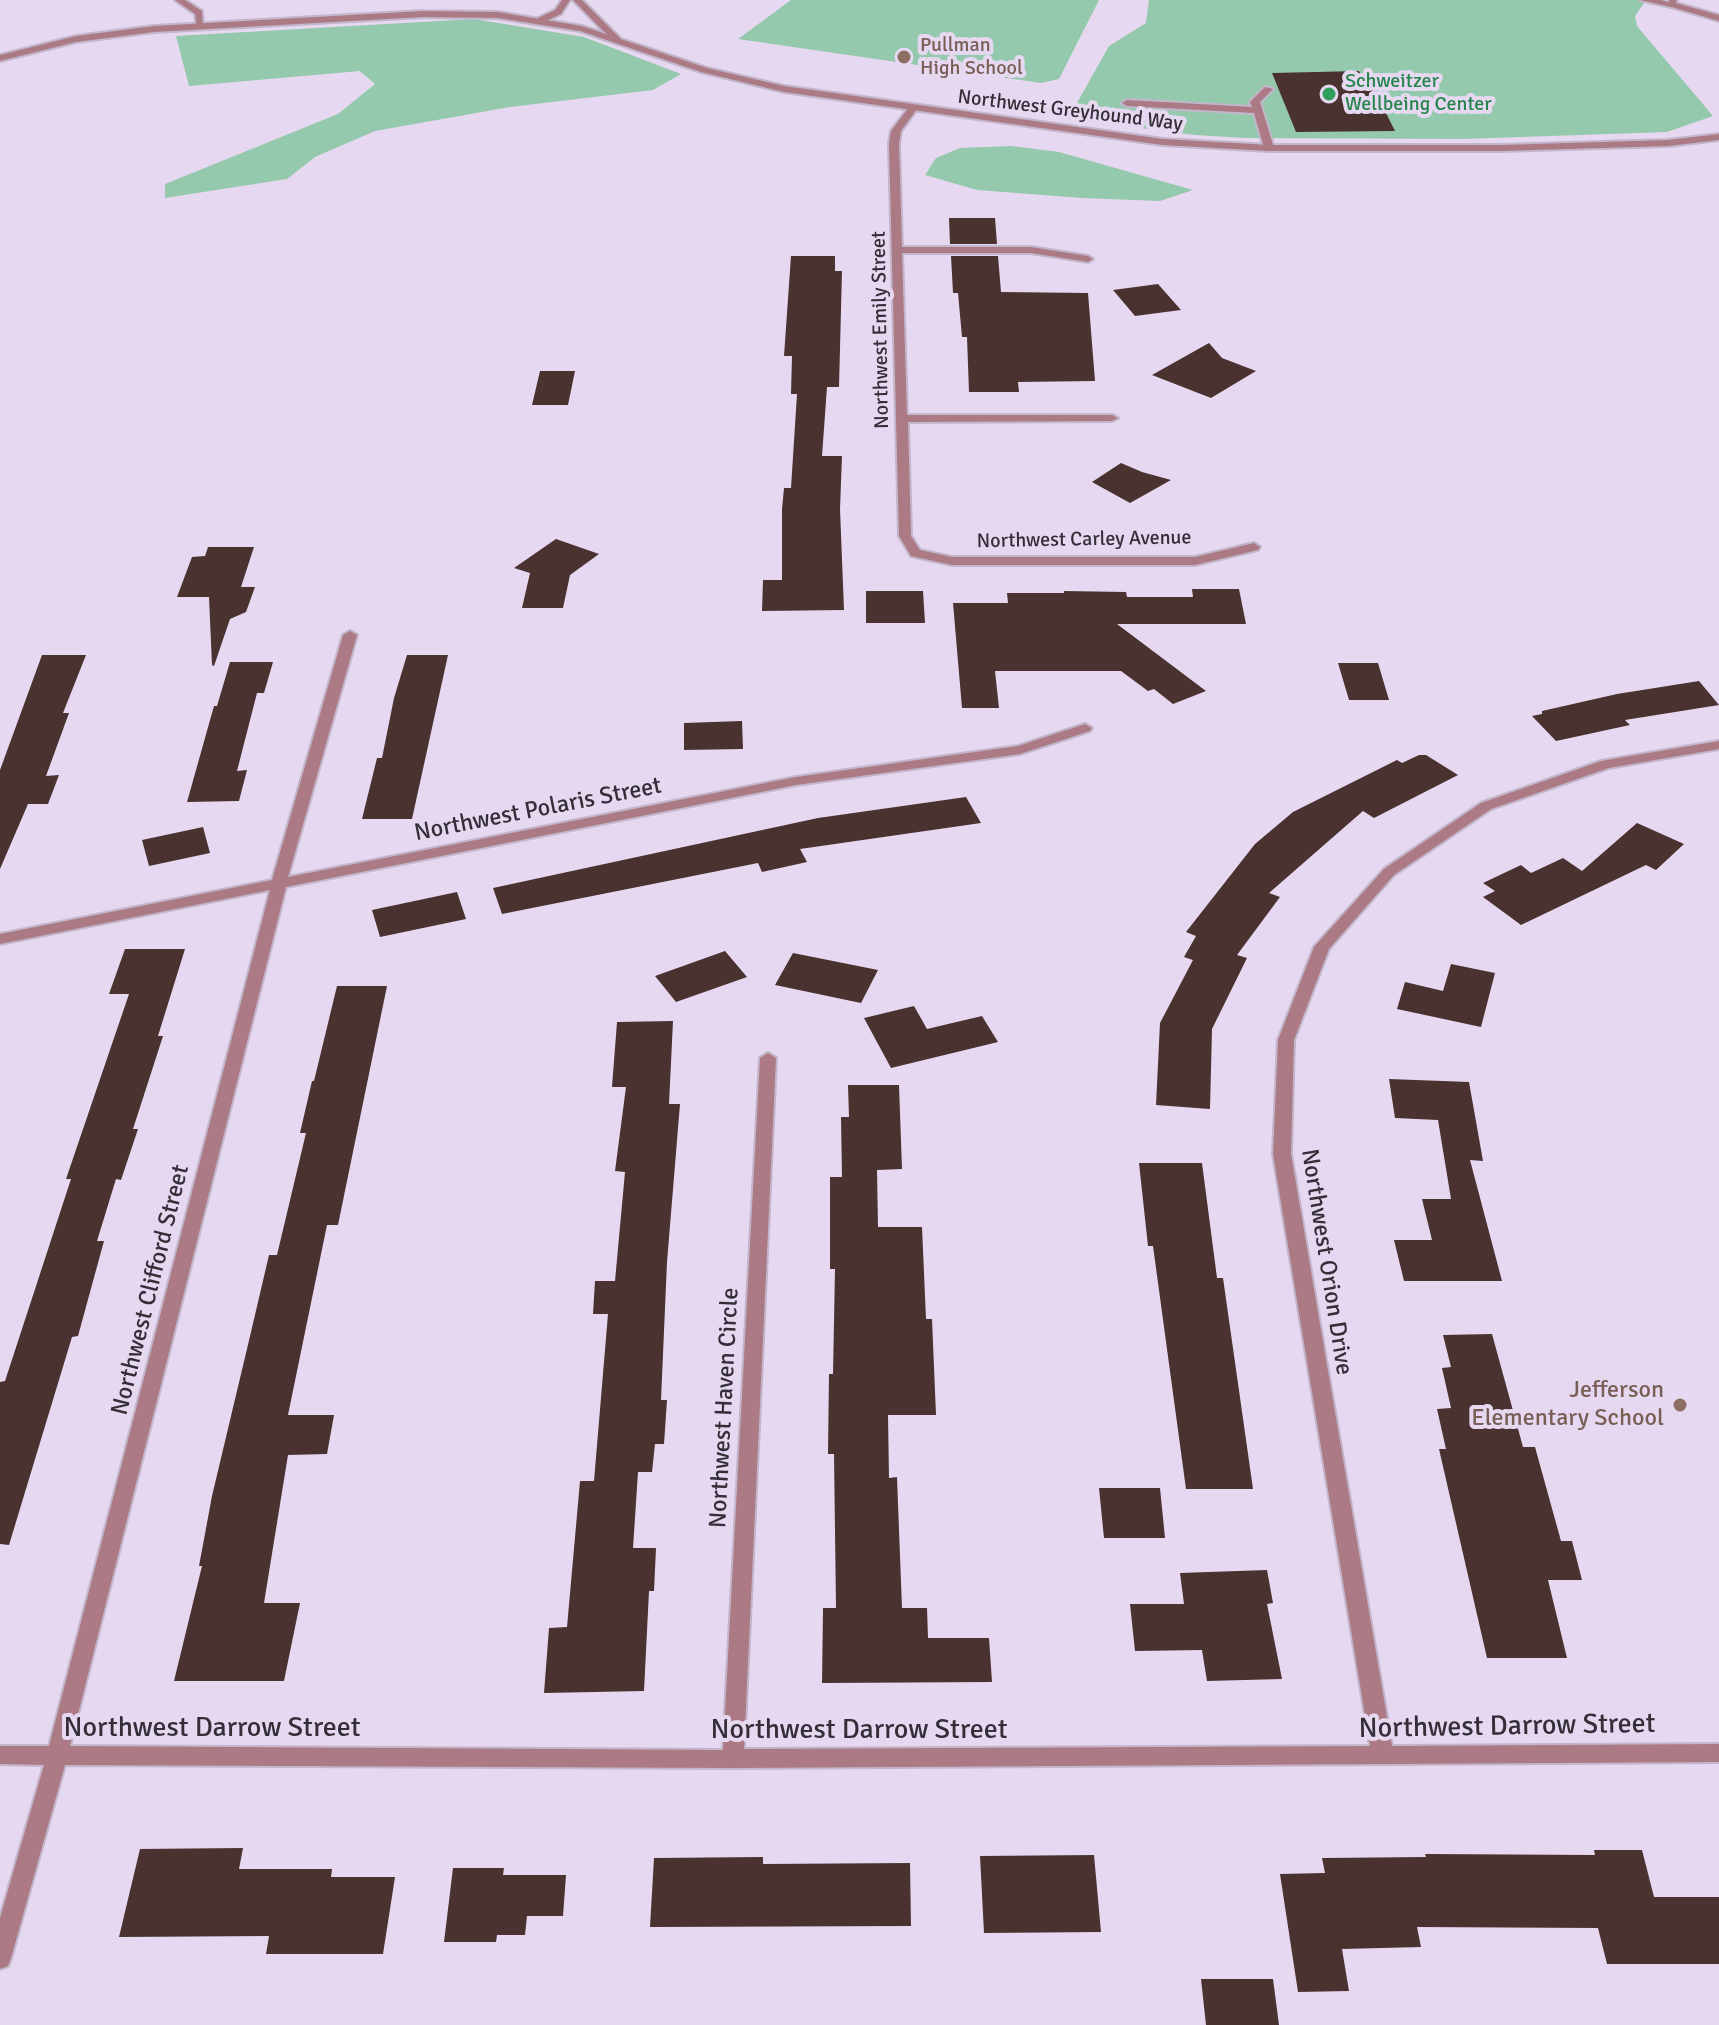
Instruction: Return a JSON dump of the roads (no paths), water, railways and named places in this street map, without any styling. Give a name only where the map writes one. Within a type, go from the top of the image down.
[{"type":"street","points":[[179,0],[199,13],[200,26]]},
{"type":"street","points":[[541,20],[558,12],[566,0]]},
{"type":"street","points":[[577,0],[618,41]]},
{"type":"street","points":[[1644,0],[1672,2],[1719,18]]},
{"type":"street","name":"Northwest Greyhound Way","points":[[0,58],[99,35],[200,26],[423,14],[498,15],[541,20],[745,81],[912,109],[1131,139],[1269,148],[1565,147],[1668,143],[1719,137]]},
{"type":"street","points":[[1268,89],[1255,102],[1269,148]]},
{"type":"street","points":[[1127,103],[1257,110]]},
{"type":"street","name":"Northwest Emily Street","points":[[912,109],[896,131],[905,536],[915,553]]},
{"type":"street","points":[[897,250],[1031,250],[1088,259]]},
{"type":"street","points":[[900,419],[1112,418]]},
{"type":"street","name":"Northwest Carley Avenue","points":[[915,553],[952,561],[1195,561],[1254,547]]},
{"type":"street","name":"Northwest Clifford Street","points":[[0,1958],[57,1756],[279,883],[350,635]]},
{"type":"street","name":"Northwest Polaris Street","points":[[0,939],[796,781],[1020,750],[1085,728]]},
{"type":"street","name":"Northwest Orion Drive","points":[[1383,1757],[1282,1154],[1286,1040],[1322,947],[1389,872],[1413,855],[1486,806],[1606,764],[1719,745]]},
{"type":"street","name":"Northwest Haven Circle","points":[[733,1759],[768,1058]]},
{"type":"street","name":"Northwest Darrow Street","points":[[0,1755],[733,1759],[1719,1753]]},
{"type":"place","name":"Pullman High School","points":[[904,57]]},
{"type":"place","name":"Schweitzer Wellbeing Center","points":[[1329,94]]},
{"type":"place","name":"Jefferson Elementary School","points":[[1680,1405]]}]
